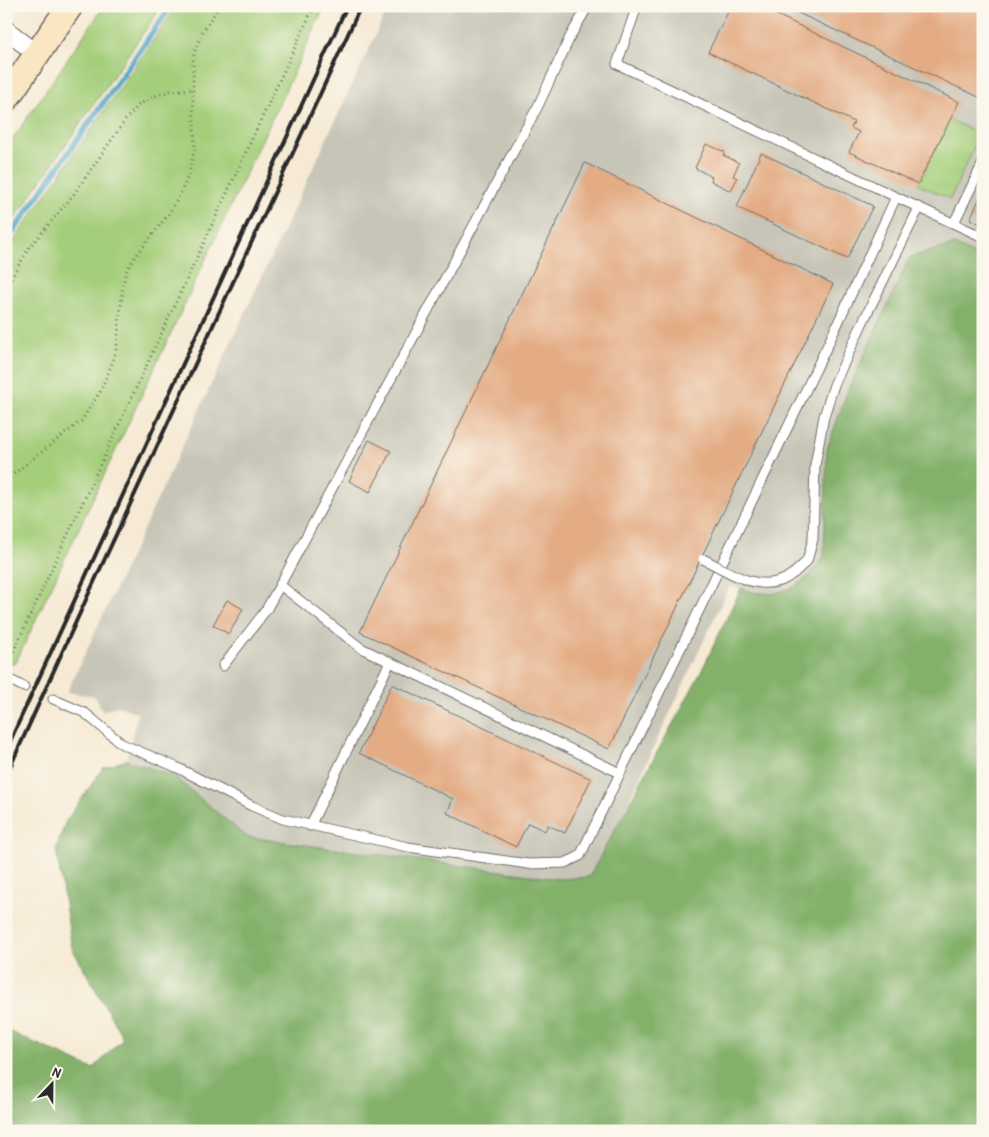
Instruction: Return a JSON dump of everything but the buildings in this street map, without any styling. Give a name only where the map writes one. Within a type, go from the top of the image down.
[{"type":"main road","points":[[6,99],[70,6]]},
{"type":"street","points":[[6,30],[37,54]]},
{"type":"lane","points":[[223,666],[266,610],[280,585],[533,115],[571,35],[588,6]]},
{"type":"lane","points":[[637,6],[617,64],[983,237]]},
{"type":"lane","points":[[954,223],[983,163]]},
{"type":"lane","points":[[53,699],[85,713],[122,744],[176,767],[252,806],[283,819],[417,849],[528,864],[565,864],[580,856],[831,338],[896,197]]},
{"type":"lane","points":[[703,559],[745,580],[764,584],[781,581],[794,574],[807,561],[812,539],[815,465],[824,416],[834,386],[862,324],[919,208]]},
{"type":"lane","points":[[280,585],[361,648],[620,773]]},
{"type":"lane","points":[[310,826],[390,662]]},
{"type":"lane","points":[[6,678],[24,686]]},
{"type":"path","points":[[6,480],[81,421],[100,392],[113,361],[117,345],[126,272],[135,257],[168,215],[179,197],[189,174],[195,148],[193,58],[203,30],[219,6]]},
{"type":"path","points":[[6,665],[314,6]]},
{"type":"path","points":[[6,287],[29,248],[74,194],[126,119],[139,105],[152,97],[170,91],[193,89]]},
{"type":"shaded area","points":[[389,6],[983,6],[983,259],[954,245],[827,449],[824,557],[810,575],[794,587],[773,594],[751,592],[730,585],[614,832],[589,877],[559,879],[247,837],[173,776],[126,760],[138,713],[118,706],[102,711],[95,696],[67,692]]},
{"type":"green space","points":[[104,6],[162,6],[6,231],[6,149]]},
{"type":"green space","points":[[177,6],[325,6],[15,664],[6,661],[6,252]]},
{"type":"green space","points":[[950,120],[980,134],[950,199],[918,184]]},
{"type":"green space","points":[[954,245],[983,259],[983,1131],[6,1131],[6,1030],[93,1069],[123,1038],[72,948],[56,849],[66,821],[103,768],[126,760],[173,776],[247,837],[559,879],[589,877],[700,674],[741,588],[751,592],[773,594],[794,587],[810,575],[824,557],[827,449],[848,390],[910,257]]},
{"type":"waterway","points":[[6,242],[171,6]]},
{"type":"railway","points":[[6,750],[347,6]]},
{"type":"railway","points":[[6,776],[361,6]]}]
